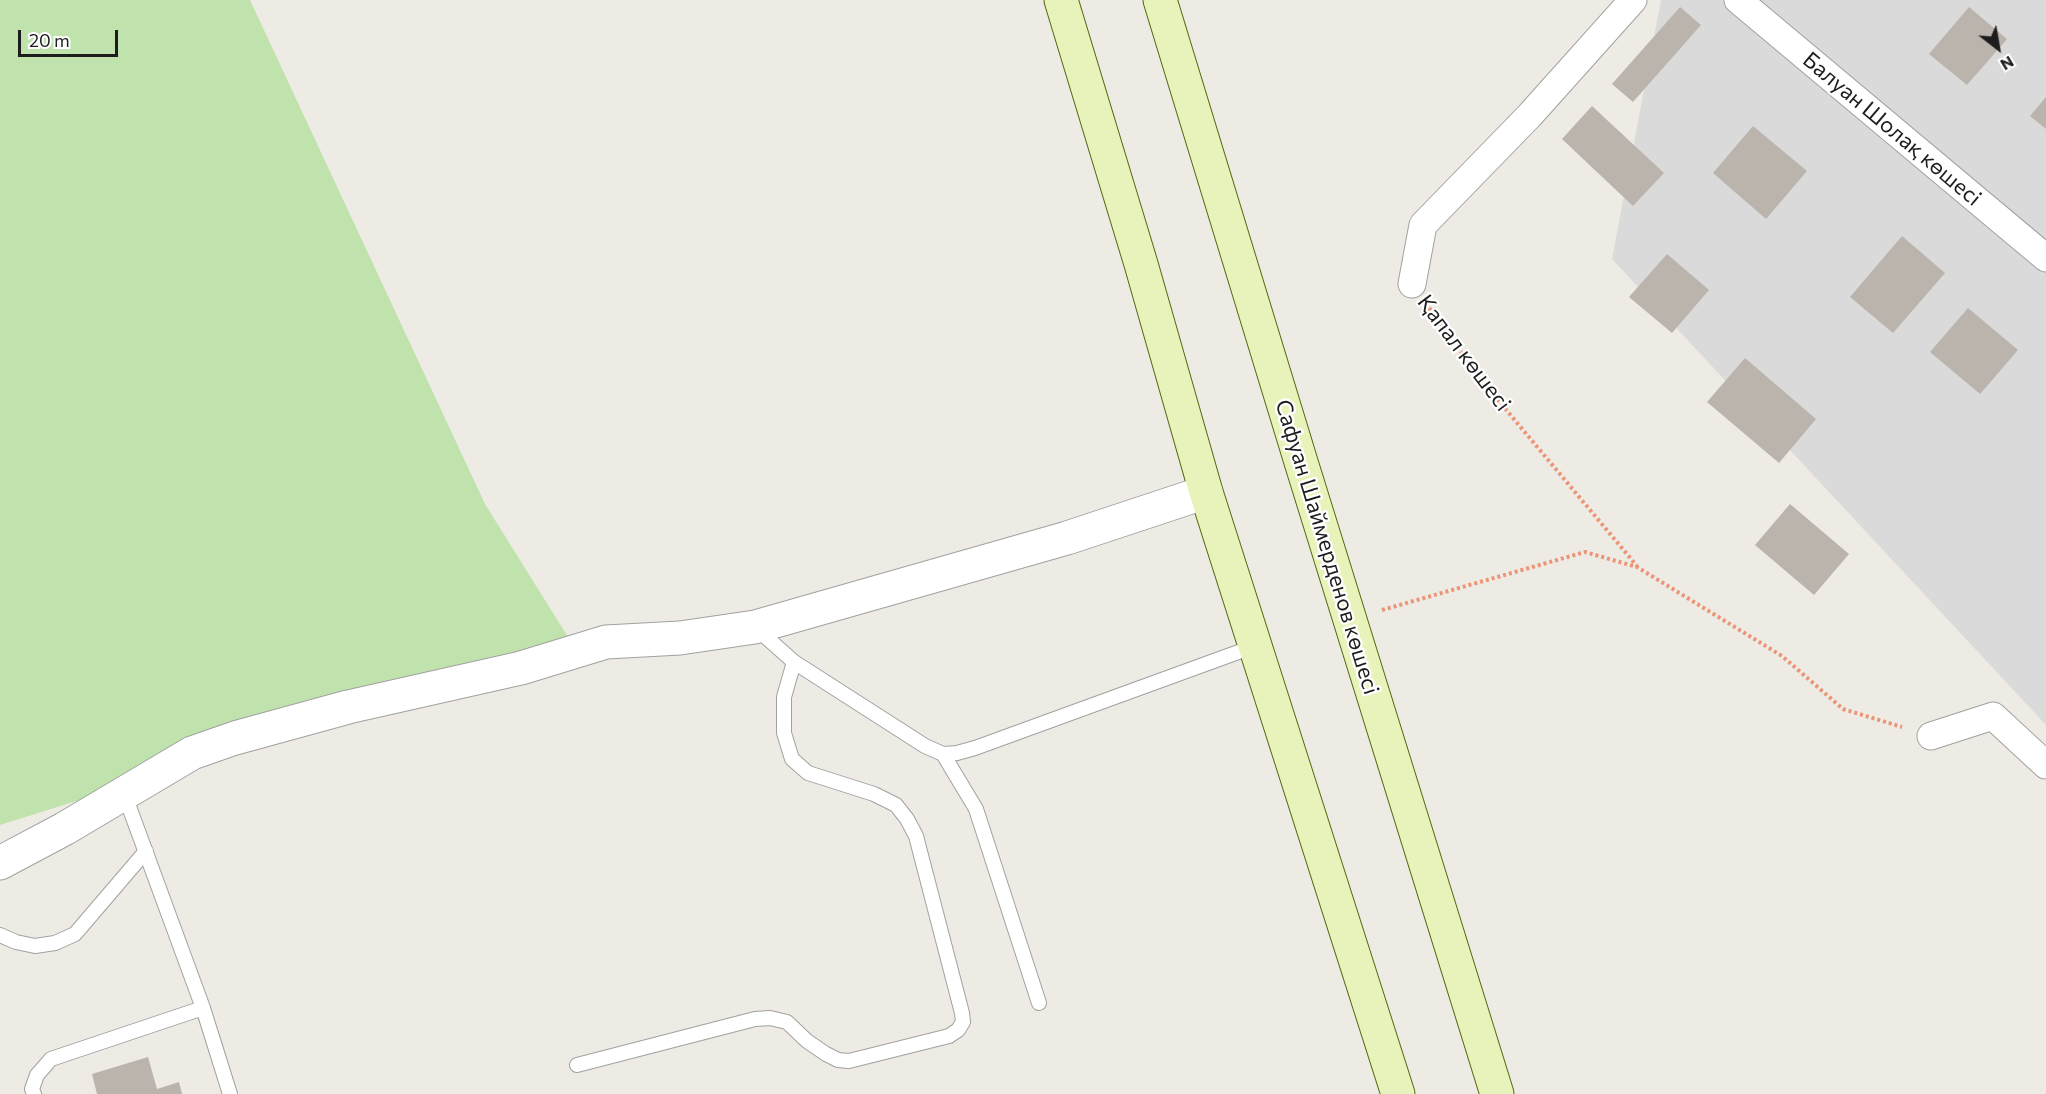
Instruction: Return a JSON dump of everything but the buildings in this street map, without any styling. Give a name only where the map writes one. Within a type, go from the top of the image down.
[{"type":"main road","points":[[1061,0],[1141,264],[1206,492],[1398,1094]]},
{"type":"main road","name":"Сафуан Шаймерденов көшесі","points":[[1160,0],[1497,1094]]},
{"type":"street","name":"Қапал көшесі","points":[[1412,284],[1423,225],[1530,115],[1633,0]]},
{"type":"street","name":"Балуан Шолақ көшесі","points":[[1738,0],[2046,258]]},
{"type":"street","points":[[0,863],[64,829],[192,753],[235,738],[348,707],[521,668],[606,642],[680,638],[755,627],[1067,538],[1206,492]]},
{"type":"street","points":[[1931,736],[1993,716],[2046,765]]},
{"type":"lane","points":[[755,627],[794,662],[925,746],[943,754],[975,748],[1255,646]]},
{"type":"lane","points":[[577,1065],[755,1019],[770,1018],[787,1022],[807,1041],[826,1054],[838,1060],[849,1061],[949,1036],[958,1030],[963,1022],[916,836],[907,819],[896,805],[874,794],[808,773],[792,759],[784,733],[784,697],[794,662]]},
{"type":"lane","points":[[943,754],[976,809],[1039,1003]]},
{"type":"lane","points":[[124,793],[203,1008],[230,1094]]},
{"type":"lane","points":[[0,935],[16,942],[35,946],[55,943],[75,934],[146,851]]},
{"type":"lane","points":[[34,1094],[32,1089],[37,1075],[51,1059],[203,1008]]},
{"type":"path","name":"Қапал көшесі","points":[[1412,284],[1488,389],[1637,567]]},
{"type":"path","points":[[1350,619],[1585,552],[1637,567],[1782,656],[1843,709],[1931,736]]},
{"type":"shaded area","points":[[1661,0],[2046,0],[2046,725],[1612,259]]},
{"type":"green space","points":[[0,0],[250,0],[485,504],[573,645],[0,825]]}]
